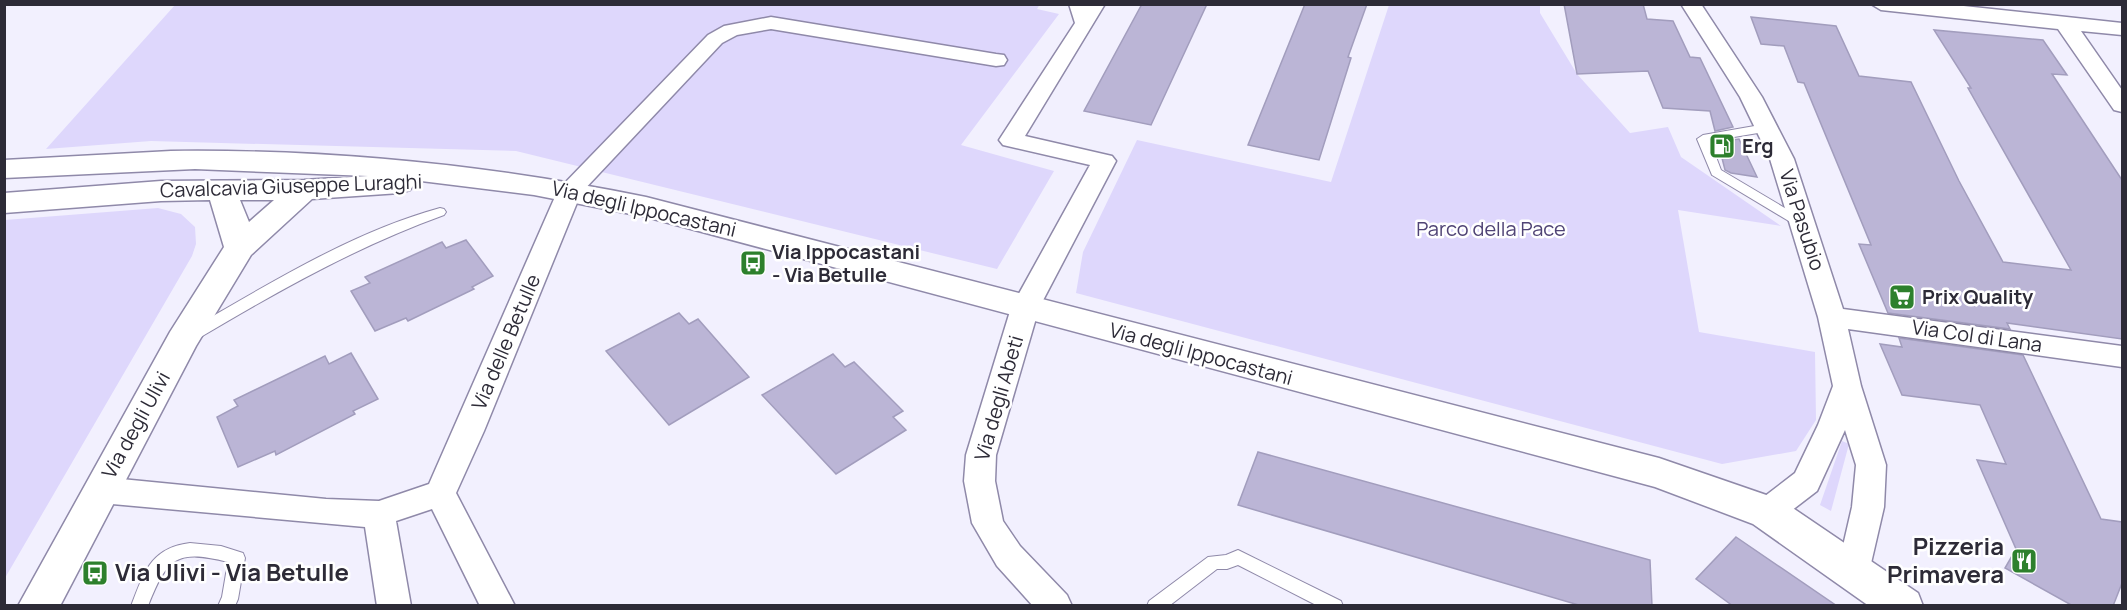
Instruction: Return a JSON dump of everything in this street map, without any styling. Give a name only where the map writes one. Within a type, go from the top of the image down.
[{"type":"street","name":"Via Pasubio","points":[[1690,4],[1751,97],[1782,159],[1832,317],[1847,386],[1871,465],[1868,507],[1853,572]]},
{"type":"street","points":[[1881,4],[2122,29]]},
{"type":"street","name":"Via degli Abeti","points":[[1055,606],[999,547],[981,506],[978,481],[981,455],[1025,308],[1104,161],[1011,140],[1086,10]]},
{"type":"street","points":[[570,190],[716,39],[731,30],[771,23],[996,60]]},
{"type":"street","points":[[2065,23],[2122,105]]},
{"type":"street","name":"Cavalcavia Giuseppe Luraghi","points":[[4,169],[194,160],[353,164],[470,177]]},
{"type":"street","points":[[240,247],[232,216],[221,190],[289,162],[304,190]]},
{"type":"street","name":"Via degli Ippocastani","points":[[470,177],[570,190],[646,207],[1659,473],[1767,512],[1903,606]]},
{"type":"street","name":"Cavalcavia Giuseppe Luraghi","points":[[4,203],[161,191],[304,190],[470,177]]},
{"type":"street","name":"Via degli Ulivi","points":[[38,606],[182,341],[240,247],[304,190]]},
{"type":"street","name":"Via delle Betulle","points":[[440,493],[469,431],[570,190]]},
{"type":"street","name":"Via Col di Lana","points":[[1832,317],[2122,356]]},
{"type":"street","points":[[1767,512],[1806,482],[1833,426],[1847,386]]},
{"type":"street","points":[[101,490],[326,512],[379,514],[440,493],[498,606]]},
{"type":"street","points":[[379,514],[394,606]]},
{"type":"lane","points":[[1766,128],[1703,139],[1716,172],[1804,225]]},
{"type":"lane","points":[[182,341],[334,255],[389,229],[440,212]]},
{"type":"lane","points":[[139,606],[158,563],[170,553],[189,548],[237,558],[230,599],[226,606]]},
{"type":"lane","points":[[1155,606],[1214,562],[1227,562],[1238,557],[1335,606]]},
{"type":"green space","points":[[1040,4],[1037,9],[1059,14],[961,145],[1054,171],[997,269],[516,151],[151,141],[46,149],[175,5]]},
{"type":"green space","name":"Parco della Pace","points":[[1389,5],[1540,5],[1540,13],[1577,74],[1630,133],[1668,127],[1681,157],[1781,226],[1678,210],[1699,332],[1815,352],[1816,420],[1796,451],[1722,464],[1076,293],[1083,252],[1137,140],[1331,182]]},
{"type":"green space","points":[[158,208],[181,214],[195,227],[196,244],[192,256],[5,578],[5,220]]},
{"type":"green space","points":[[1842,441],[1849,444],[1831,511],[1820,505]]},
{"type":"building","points":[[1142,4],[1207,4],[1151,125],[1084,111]]},
{"type":"building","points":[[1305,4],[1367,4],[1348,57],[1351,58],[1319,160],[1248,145]]},
{"type":"building","points":[[1564,4],[1643,4],[1647,19],[1673,21],[1690,57],[1700,58],[1733,127],[1715,131],[1710,111],[1663,108],[1648,71],[1577,74]]},
{"type":"building","points":[[1751,17],[1836,26],[1859,76],[1911,82],[1959,181],[2003,262],[2071,270],[1968,88],[1971,88],[1934,30],[2043,40],[2067,75],[2052,74],[2122,180],[2122,339],[2007,323],[2010,329],[1888,313],[1859,244],[1871,245],[1804,83],[1798,82],[1784,46],[1761,44]]},
{"type":"building","points":[[1739,139],[1757,177],[1725,170],[1718,142]]},
{"type":"building","points":[[466,240],[493,276],[472,287],[474,289],[408,321],[406,318],[375,331],[351,291],[370,283],[365,277],[442,242],[446,248]]},
{"type":"building","points":[[679,313],[689,324],[698,319],[749,377],[669,425],[606,351]]},
{"type":"building","points":[[1899,338],[2023,355],[2101,519],[2122,522],[2122,583],[2113,606],[2073,606],[2005,568],[2016,549],[1977,460],[2006,464],[1980,405],[1902,395],[1880,344],[1902,347]]},
{"type":"building","points":[[351,353],[378,399],[353,411],[355,414],[276,455],[275,451],[238,467],[217,417],[238,406],[234,400],[325,356],[329,364]]},
{"type":"building","points":[[833,354],[845,367],[854,362],[903,411],[893,417],[906,430],[836,474],[762,395]]},
{"type":"building","points":[[1258,452],[1650,560],[1652,606],[1582,606],[1238,505]]},
{"type":"building","points":[[1736,537],[1837,606],[1733,606],[1696,579]]},
{"type":"place","name":"Erg","points":[[1722,146]]},
{"type":"place","name":"Via Ippocastani - Via Betulle","points":[[753,263]]},
{"type":"place","name":"Prix Quality","points":[[1902,297]]},
{"type":"place","name":"Pizzeria Primavera","points":[[2024,561]]},
{"type":"place","name":"Via Ulivi - Via Betulle","points":[[95,573]]}]
